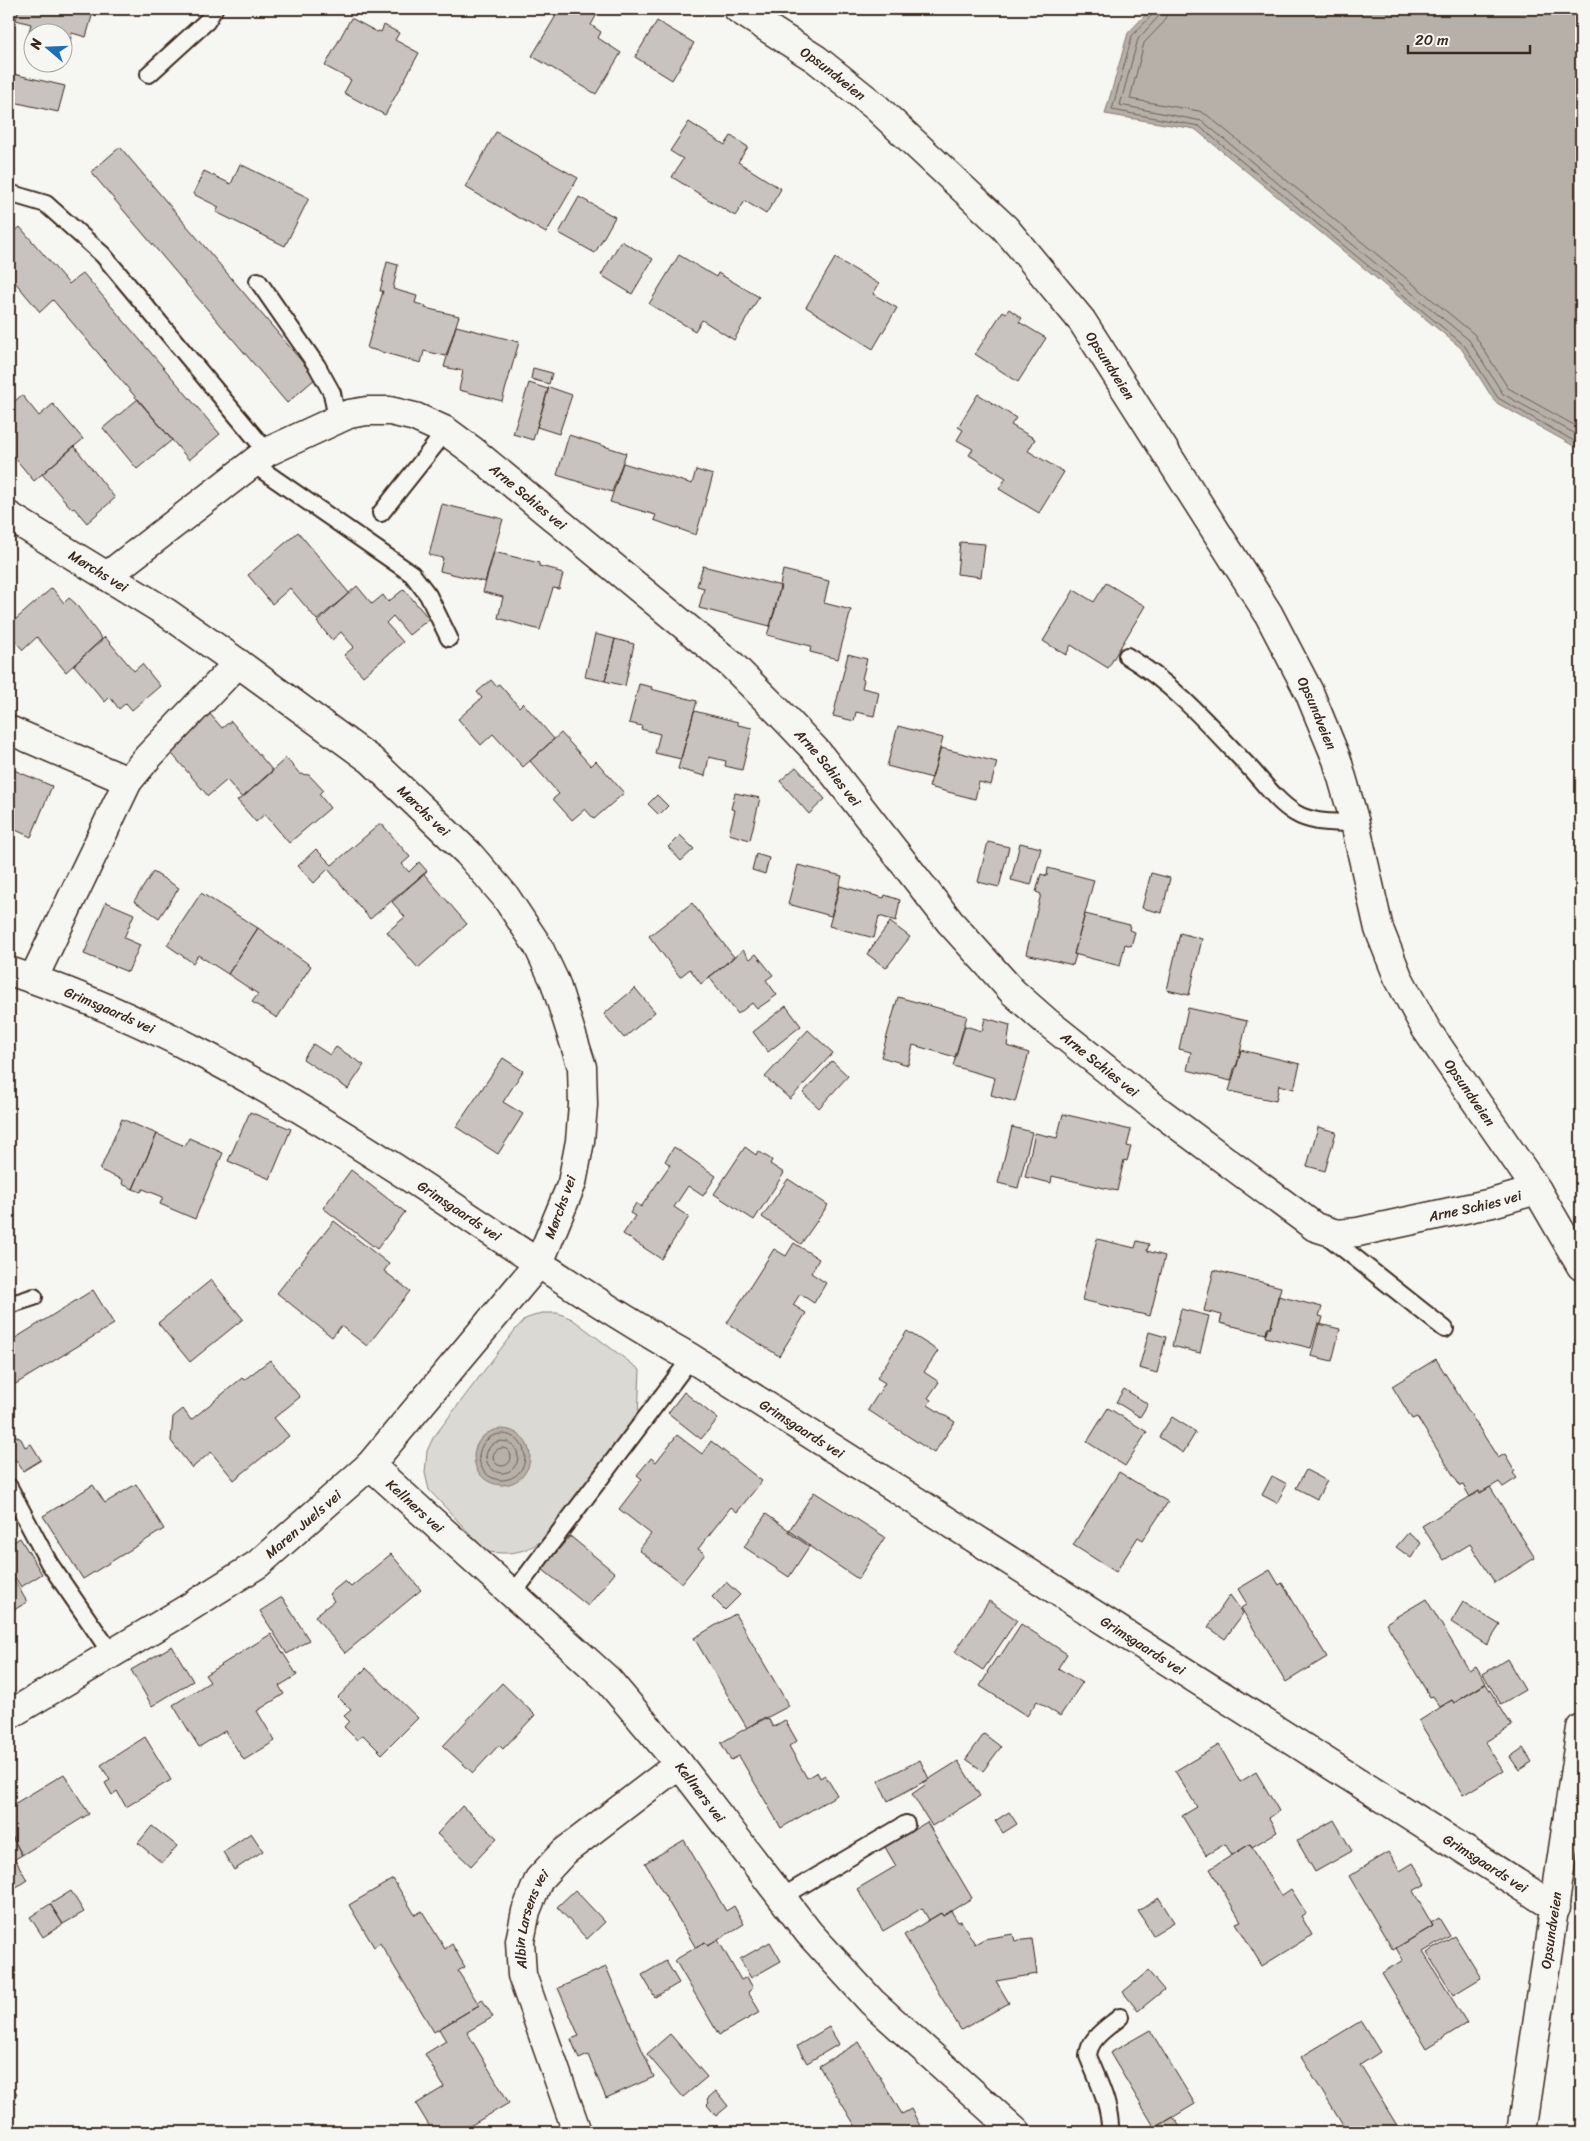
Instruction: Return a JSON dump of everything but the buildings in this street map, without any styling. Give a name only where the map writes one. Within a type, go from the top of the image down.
[{"type":"street","name":"Opsundveien","points":[[738,9],[816,58],[876,107],[1005,228],[1082,321],[1268,613],[1312,701],[1337,760],[1355,823],[1379,929],[1398,976],[1426,1029],[1536,1190],[1581,1266]]},
{"type":"street","name":"Arne Schies vei","points":[[107,576],[259,458],[349,414],[367,411],[390,412],[415,417],[446,432],[738,671],[818,753],[950,922],[1013,992],[1067,1039],[1160,1112],[1315,1227],[1336,1234],[1358,1232],[1492,1203],[1536,1190]]},
{"type":"street","name":"Mørchs vei","points":[[9,516],[166,613],[238,662],[370,760],[468,853],[505,896],[538,946],[555,982],[582,1067],[583,1105],[580,1140],[572,1183],[539,1263]]},
{"type":"street","name":"Grimsgaards vei","points":[[238,662],[148,757],[128,782],[21,975],[126,1015],[248,1078],[396,1169],[641,1330],[691,1358],[1556,1908]]},
{"type":"street","points":[[9,730],[128,782]]},
{"type":"street","name":"Maren Juels vei","points":[[9,1714],[185,1610],[258,1564],[370,1465],[539,1263]]},
{"type":"street","name":"Kellners vei","points":[[370,1465],[608,1680],[679,1764],[809,1934],[872,2002],[1016,2132]]},
{"type":"street","name":"Opsundveien","points":[[1521,2132],[1556,1908],[1581,1728]]},
{"type":"street","name":"Albin Larsens vei","points":[[577,2132],[522,1975],[520,1941],[526,1911],[539,1880],[564,1852],[679,1764]]},
{"type":"lane","points":[[150,74],[207,21],[214,9]]},
{"type":"lane","points":[[9,192],[46,204],[103,255],[259,458],[412,574],[428,595],[449,638]]},
{"type":"lane","points":[[258,281],[317,366],[332,393],[337,419]]},
{"type":"lane","points":[[382,513],[446,432]]},
{"type":"lane","points":[[1127,656],[1150,670],[1181,696],[1276,797],[1295,813],[1318,822],[1355,823]]},
{"type":"lane","points":[[1315,1227],[1445,1330]]},
{"type":"lane","points":[[9,1304],[34,1297]]},
{"type":"lane","points":[[512,1595],[691,1358]]},
{"type":"lane","points":[[9,1486],[49,1564],[111,1653]]},
{"type":"lane","points":[[782,1897],[906,1824]]},
{"type":"lane","points":[[1110,2132],[1111,2117],[1088,2056],[1088,2050],[1095,2038],[1120,2017]]},
{"type":"shaded area","points":[[542,1313],[558,1313],[572,1319],[640,1370],[638,1417],[542,1541],[521,1551],[487,1552],[429,1490],[425,1473],[427,1451],[433,1438],[515,1330],[525,1319]]},
{"type":"water","points":[[1151,9],[1581,9],[1581,450],[1495,402],[1461,348],[1195,129],[1105,114],[1128,33]]},
{"type":"water","points":[[502,1429],[513,1431],[522,1437],[528,1446],[530,1457],[528,1468],[522,1477],[513,1483],[502,1485],[491,1483],[482,1477],[476,1468],[474,1457],[476,1446],[482,1437],[491,1431]]}]
